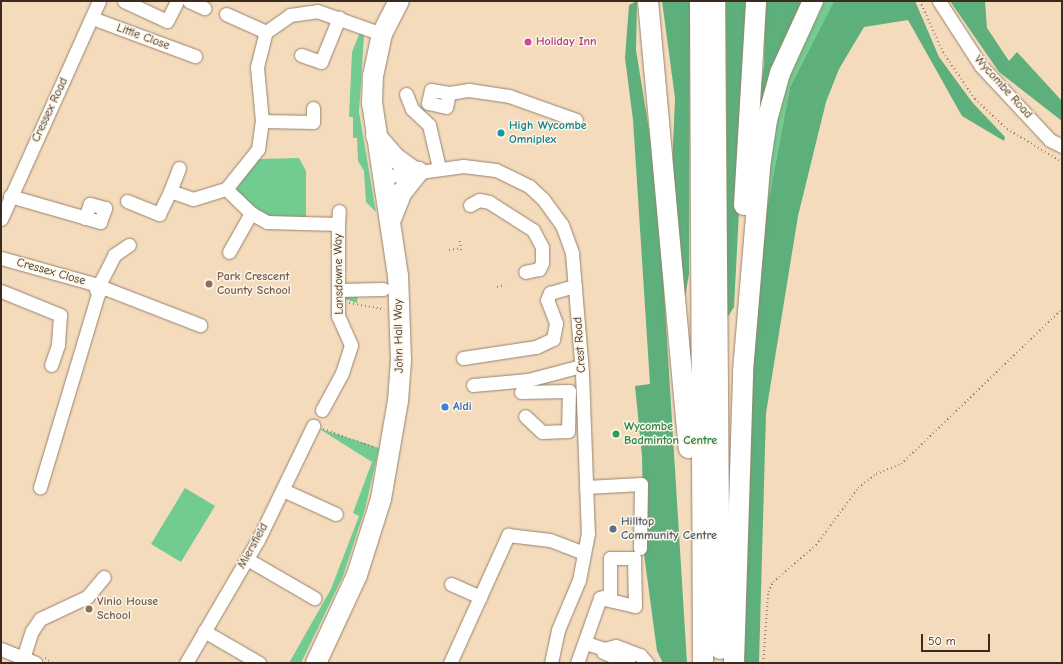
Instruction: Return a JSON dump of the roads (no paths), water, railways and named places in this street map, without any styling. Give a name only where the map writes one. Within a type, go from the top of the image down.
[{"type":"highway","name":"John Hall Way","points":[[316,663],[357,575],[381,499],[391,453],[401,360],[400,310],[391,219],[375,134],[373,76],[382,34],[399,1]]},
{"type":"highway","points":[[648,1],[686,404],[703,657]]},
{"type":"highway","points":[[700,1],[703,657]]},
{"type":"highway","points":[[715,1],[721,663]]},
{"type":"highway","points":[[724,663],[735,371],[756,1]]},
{"type":"highway","points":[[734,663],[743,371],[760,167],[767,120],[780,73],[813,1]]},
{"type":"highway","points":[[375,134],[394,157],[417,172],[398,198],[391,219]]},
{"type":"street","name":"Cressex Road","points":[[1,219],[10,196],[100,1]]},
{"type":"street","points":[[124,1],[167,21],[177,1]]},
{"type":"street","points":[[189,1],[204,8]]},
{"type":"street","name":"Wycombe Road","points":[[939,1],[981,66],[1050,140],[1062,146]]},
{"type":"street","points":[[170,191],[193,200],[226,189],[258,149],[262,121],[257,67],[266,32],[290,14],[318,6],[339,18],[382,34]]},
{"type":"street","points":[[226,14],[266,32]]},
{"type":"street","name":"Little Close","points":[[92,18],[195,56]]},
{"type":"street","points":[[301,55],[321,62],[339,18]]},
{"type":"street","points":[[449,93],[469,90],[509,96],[576,120]]},
{"type":"street","points":[[406,94],[412,109],[430,125],[439,168]]},
{"type":"street","points":[[262,121],[313,122],[313,108]]},
{"type":"street","name":"Crest Road","points":[[383,177],[439,168],[481,166],[529,186],[562,225],[572,253],[581,366],[588,533],[579,580],[558,630],[551,663]]},
{"type":"street","points":[[127,201],[159,214],[179,168]]},
{"type":"street","name":"Lansdowne Way","points":[[226,189],[251,213],[283,225],[338,224]]},
{"type":"street","points":[[10,196],[86,218]]},
{"type":"street","points":[[470,205],[479,200],[489,202],[533,230],[543,256],[539,269],[525,272]]},
{"type":"street","name":"Lansdowne Way","points":[[322,410],[350,355],[349,336],[338,316],[339,211]]},
{"type":"street","points":[[229,252],[251,213]]},
{"type":"street","points":[[129,245],[114,255],[97,289],[107,289],[200,325]]},
{"type":"street","name":"Cressex Close","points":[[1,258],[94,284],[97,289],[97,300],[40,487]]},
{"type":"street","points":[[463,358],[536,347],[553,339],[556,323],[547,300],[550,293],[575,286]]},
{"type":"street","points":[[338,294],[383,290]]},
{"type":"street","points":[[1,291],[65,316],[51,366]]},
{"type":"street","points":[[472,385],[528,380],[581,366]]},
{"type":"street","points":[[521,392],[569,391],[568,431],[542,432],[525,416]]},
{"type":"street","name":"Miersfield","points":[[186,663],[247,559],[283,490],[313,426]]},
{"type":"street","points":[[586,487],[641,484],[640,548]]},
{"type":"street","points":[[283,490],[336,514]]},
{"type":"street","points":[[450,663],[508,535],[550,540],[584,553]]},
{"type":"street","points":[[247,559],[314,598]]},
{"type":"street","points":[[1,649],[29,661],[40,619],[87,597],[104,577]]},
{"type":"street","points":[[451,584],[480,596]]},
{"type":"street","points":[[577,663],[586,643],[600,598]]},
{"type":"street","points":[[204,631],[259,663]]},
{"type":"street","points":[[586,643],[603,658],[629,663]]},
{"type":"street","points":[[603,658],[616,646],[640,655],[647,663]]},
{"type":"place","name":"Holiday Inn","points":[[528,42]]},
{"type":"place","name":"High Wycombe Omniplex","points":[[501,133]]},
{"type":"place","name":"Park Crescent County School","points":[[209,284]]},
{"type":"place","name":"Aldi","points":[[445,407]]},
{"type":"place","name":"Wycombe Badminton Centre","points":[[616,434]]},
{"type":"place","name":"Hilltop Community Centre","points":[[613,529]]},
{"type":"place","name":"Vinio House School","points":[[89,609]]}]
